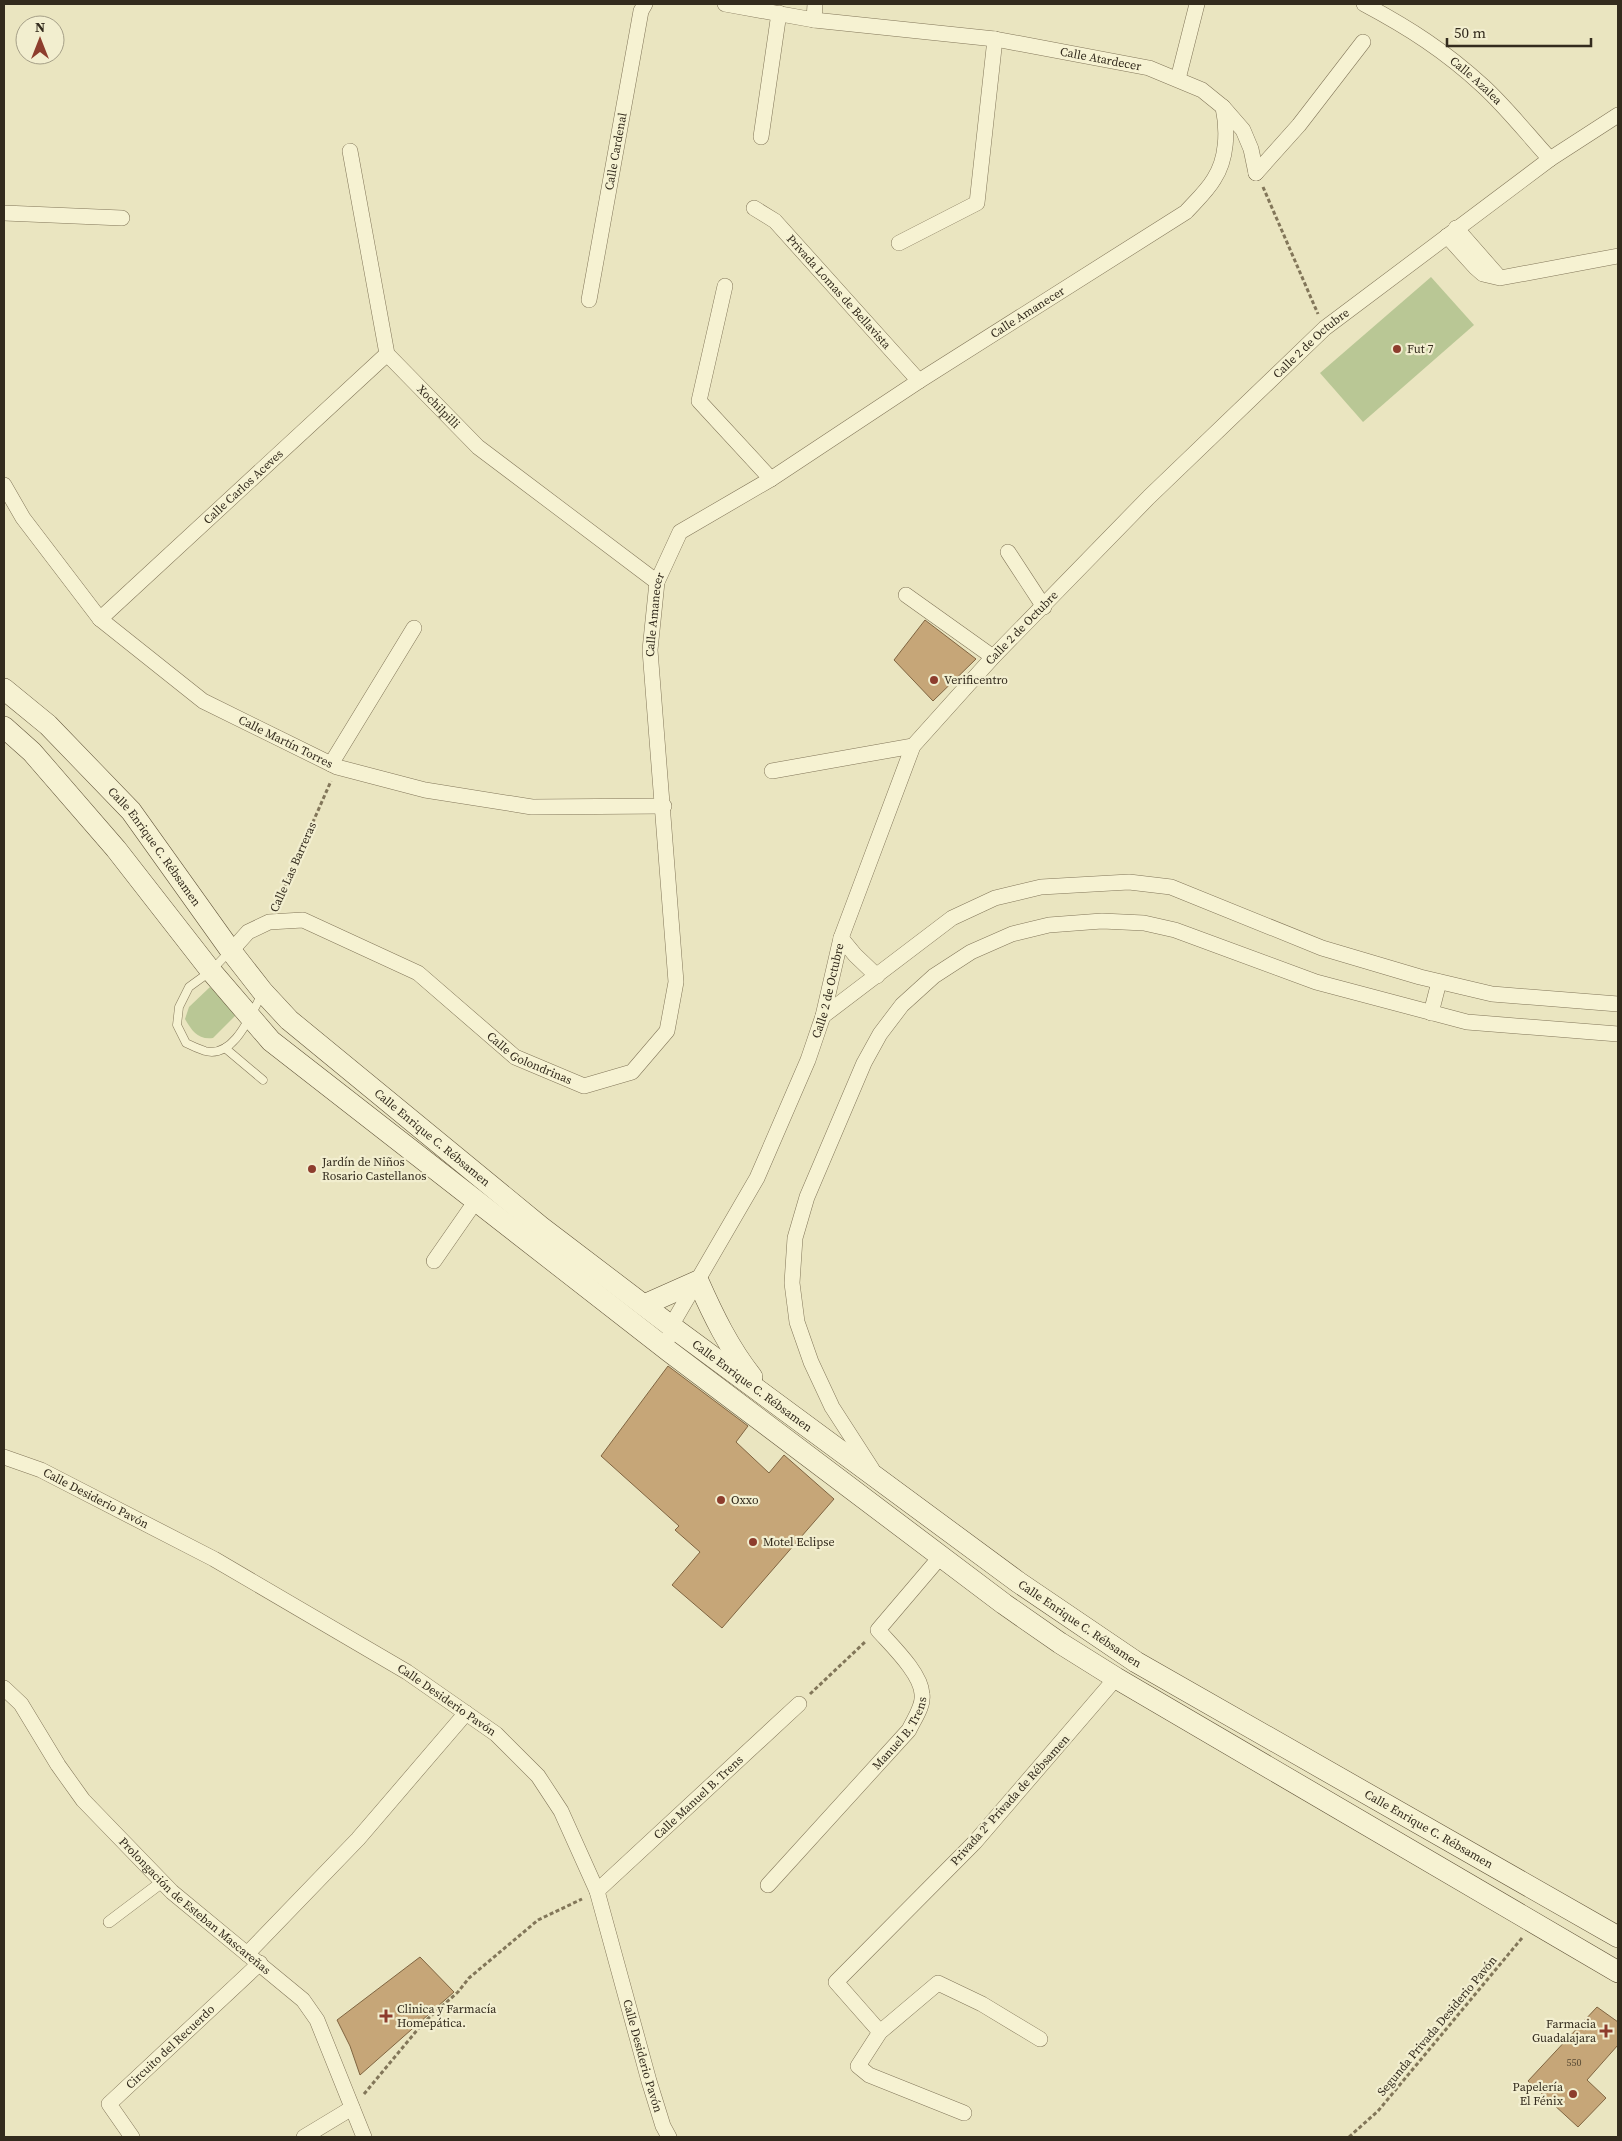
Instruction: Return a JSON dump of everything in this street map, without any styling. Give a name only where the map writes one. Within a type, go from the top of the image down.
[{"type":"main road","name":"Calle Enrique C. Rébsamen","points":[[9,694],[48,724],[131,811],[231,951],[263,992],[289,1020],[490,1188],[880,1482],[1018,1582],[1136,1662],[1618,1937]]},
{"type":"main road","name":"Calle Enrique C. Rébsamen","points":[[4,727],[32,752],[116,849],[211,971],[271,1041],[475,1202],[1012,1610],[1060,1643],[1116,1678],[1618,1972]]},
{"type":"main road","points":[[644,1305],[698,1281],[716,1322],[740,1361],[768,1396]]},
{"type":"street","name":"Calle Cardenal","points":[[589,300],[640,11],[645,4]]},
{"type":"street","name":"Calle Atardecer","points":[[725,4],[814,20],[994,40],[1149,68],[1202,90],[1223,108],[1243,130],[1251,149],[1256,172]]},
{"type":"street","points":[[814,20],[815,4]]},
{"type":"street","points":[[1178,79],[1198,4]]},
{"type":"street","name":"Calle Azalea","points":[[1364,4],[1409,28],[1446,55],[1484,87],[1550,159]]},
{"type":"street","points":[[761,137],[778,13]]},
{"type":"street","points":[[899,243],[977,203],[994,40]]},
{"type":"street","points":[[1256,172],[1299,125],[1363,42]]},
{"type":"street","name":"Calle Amanecer","points":[[664,806],[650,650],[657,582],[680,532],[771,480],[920,381],[1186,212],[1215,179],[1224,153],[1227,128],[1223,108]]},
{"type":"street","name":"Calle 2 de Octubre","points":[[670,1352],[671,1326],[757,1178],[808,1060],[823,1016],[841,938],[913,746],[993,657],[1044,607],[1149,497],[1325,328],[1550,159],[1618,115]]},
{"type":"street","points":[[350,150],[387,354]]},
{"type":"street","name":"Privada Lomas de Bellavista","points":[[754,208],[775,221],[920,381]]},
{"type":"street","points":[[4,213],[122,218]]},
{"type":"street","points":[[1451,232],[1500,278],[1618,256]]},
{"type":"street","points":[[725,286],[699,401],[771,480]]},
{"type":"street","name":"Xochilpilli","points":[[387,354],[478,447],[657,582]]},
{"type":"street","name":"Calle Carlos Aceves","points":[[100,619],[387,354]]},
{"type":"street","name":"Calle Martín Torres","points":[[4,485],[23,518],[100,619],[203,701],[334,766],[426,790],[532,808],[664,806]]},
{"type":"street","points":[[1008,552],[1044,607]]},
{"type":"street","points":[[906,595],[993,657]]},
{"type":"street","points":[[334,766],[414,628]]},
{"type":"street","points":[[4,678],[9,694]]},
{"type":"street","points":[[772,771],[913,746]]},
{"type":"street","name":"Calle Golondrinas","points":[[269,922],[303,920],[418,973],[515,1057],[584,1086],[632,1072],[667,1031],[676,982],[664,806]]},
{"type":"street","points":[[823,1016],[952,918],[994,898],[1040,887],[1129,882],[1171,887],[1322,948],[1439,982],[1492,994],[1618,1004]]},
{"type":"street","points":[[880,1482],[832,1407],[797,1322],[792,1283],[795,1238],[807,1197],[864,1063],[880,1034],[902,1005],[934,976],[971,952],[1012,934],[1049,925],[1102,921],[1144,923],[1175,930],[1316,982],[1467,1022],[1618,1034]]},
{"type":"street","name":"Calle Las Barreras","points":[[231,951],[248,932],[269,922]]},
{"type":"street","points":[[841,938],[855,955],[878,976]]},
{"type":"street","points":[[1431,1013],[1439,982]]},
{"type":"street","points":[[434,1262],[475,1202]]},
{"type":"street","name":"Calle Desiderio Pavón","points":[[4,1457],[41,1470],[214,1559],[407,1672],[496,1734],[538,1776],[561,1811],[597,1891],[649,2081],[668,2137]]},
{"type":"street","points":[[878,1630],[941,1556]]},
{"type":"street","name":"Manuel B. Trens","points":[[768,1885],[909,1730],[920,1708],[922,1694],[919,1682],[878,1630]]},
{"type":"street","name":"Privada 2ª Privada de Rébsamen","points":[[880,2032],[836,1982],[976,1842],[1116,1678]]},
{"type":"street","name":"Prolongación de Esteban Mascareñas","points":[[4,1688],[21,1704],[58,1765],[83,1800],[162,1882],[303,2000],[317,2020],[364,2137]]},
{"type":"street","name":"Calle Manuel B. Trens","points":[[597,1891],[799,1704]]},
{"type":"street","points":[[247,1954],[358,1839],[466,1713]]},
{"type":"street","points":[[109,1922],[162,1882]]},
{"type":"street","name":"Circuito del Recuerdo","points":[[132,2137],[109,2104],[260,1963]]},
{"type":"street","points":[[964,2113],[869,2075],[858,2066],[880,2032],[938,1983],[982,2004],[1040,2039]]},
{"type":"street","points":[[304,2137],[352,2108]]},
{"type":"lane","points":[[231,951],[211,971],[190,987],[179,1007],[177,1025],[186,1043],[207,1052],[225,1048],[238,1038],[263,992]]},
{"type":"lane","points":[[225,1048],[263,1080]]},
{"type":"path","points":[[1256,172],[1325,328]]},
{"type":"path","name":"Calle Las Barreras","points":[[269,922],[334,766]]},
{"type":"path","points":[[799,1704],[878,1630]]},
{"type":"path","points":[[352,2108],[423,2023],[458,1992],[469,1978],[538,1920],[597,1891]]},
{"type":"path","name":"Segunda Privada Desiderio Pavón","points":[[1350,2137],[1378,2110],[1535,1923]]},
{"type":"green space","name":"Fut 7","points":[[1431,277],[1474,325],[1363,422],[1320,373]]},
{"type":"green space","points":[[210,987],[236,1015],[213,1038],[203,1038],[196,1034],[185,1019],[189,1007]]},
{"type":"building","name":"Verificentro","points":[[925,620],[976,659],[933,701],[894,660]]},
{"type":"building","points":[[668,1366],[748,1426],[736,1442],[769,1473],[784,1455],[834,1499],[722,1628],[672,1585],[700,1552],[675,1530],[679,1526],[601,1456]]},
{"type":"building","name":"Clinica y Farmacía Homepática.","points":[[420,1957],[454,1992],[360,2075],[350,2046],[337,2020]]},
{"type":"building","points":[[1597,2007],[1618,2022],[1618,2045],[1587,2080],[1606,2098],[1578,2127],[1528,2081]]},
{"type":"place","name":"Fut 7","points":[[1397,349]]},
{"type":"place","name":"Verificentro","points":[[934,680]]},
{"type":"place","name":"Jardín de Niños Rosario Castellanos","points":[[312,1169]]},
{"type":"place","name":"Oxxo","points":[[721,1500]]},
{"type":"place","name":"Motel Eclipse","points":[[753,1542]]},
{"type":"place","name":"Clinica y Farmacía Homepática.","points":[[386,2016]]},
{"type":"place","name":"Farmacia Guadalajara","points":[[1606,2031]]},
{"type":"place","name":"Papelería El Fénix","points":[[1573,2094]]}]
